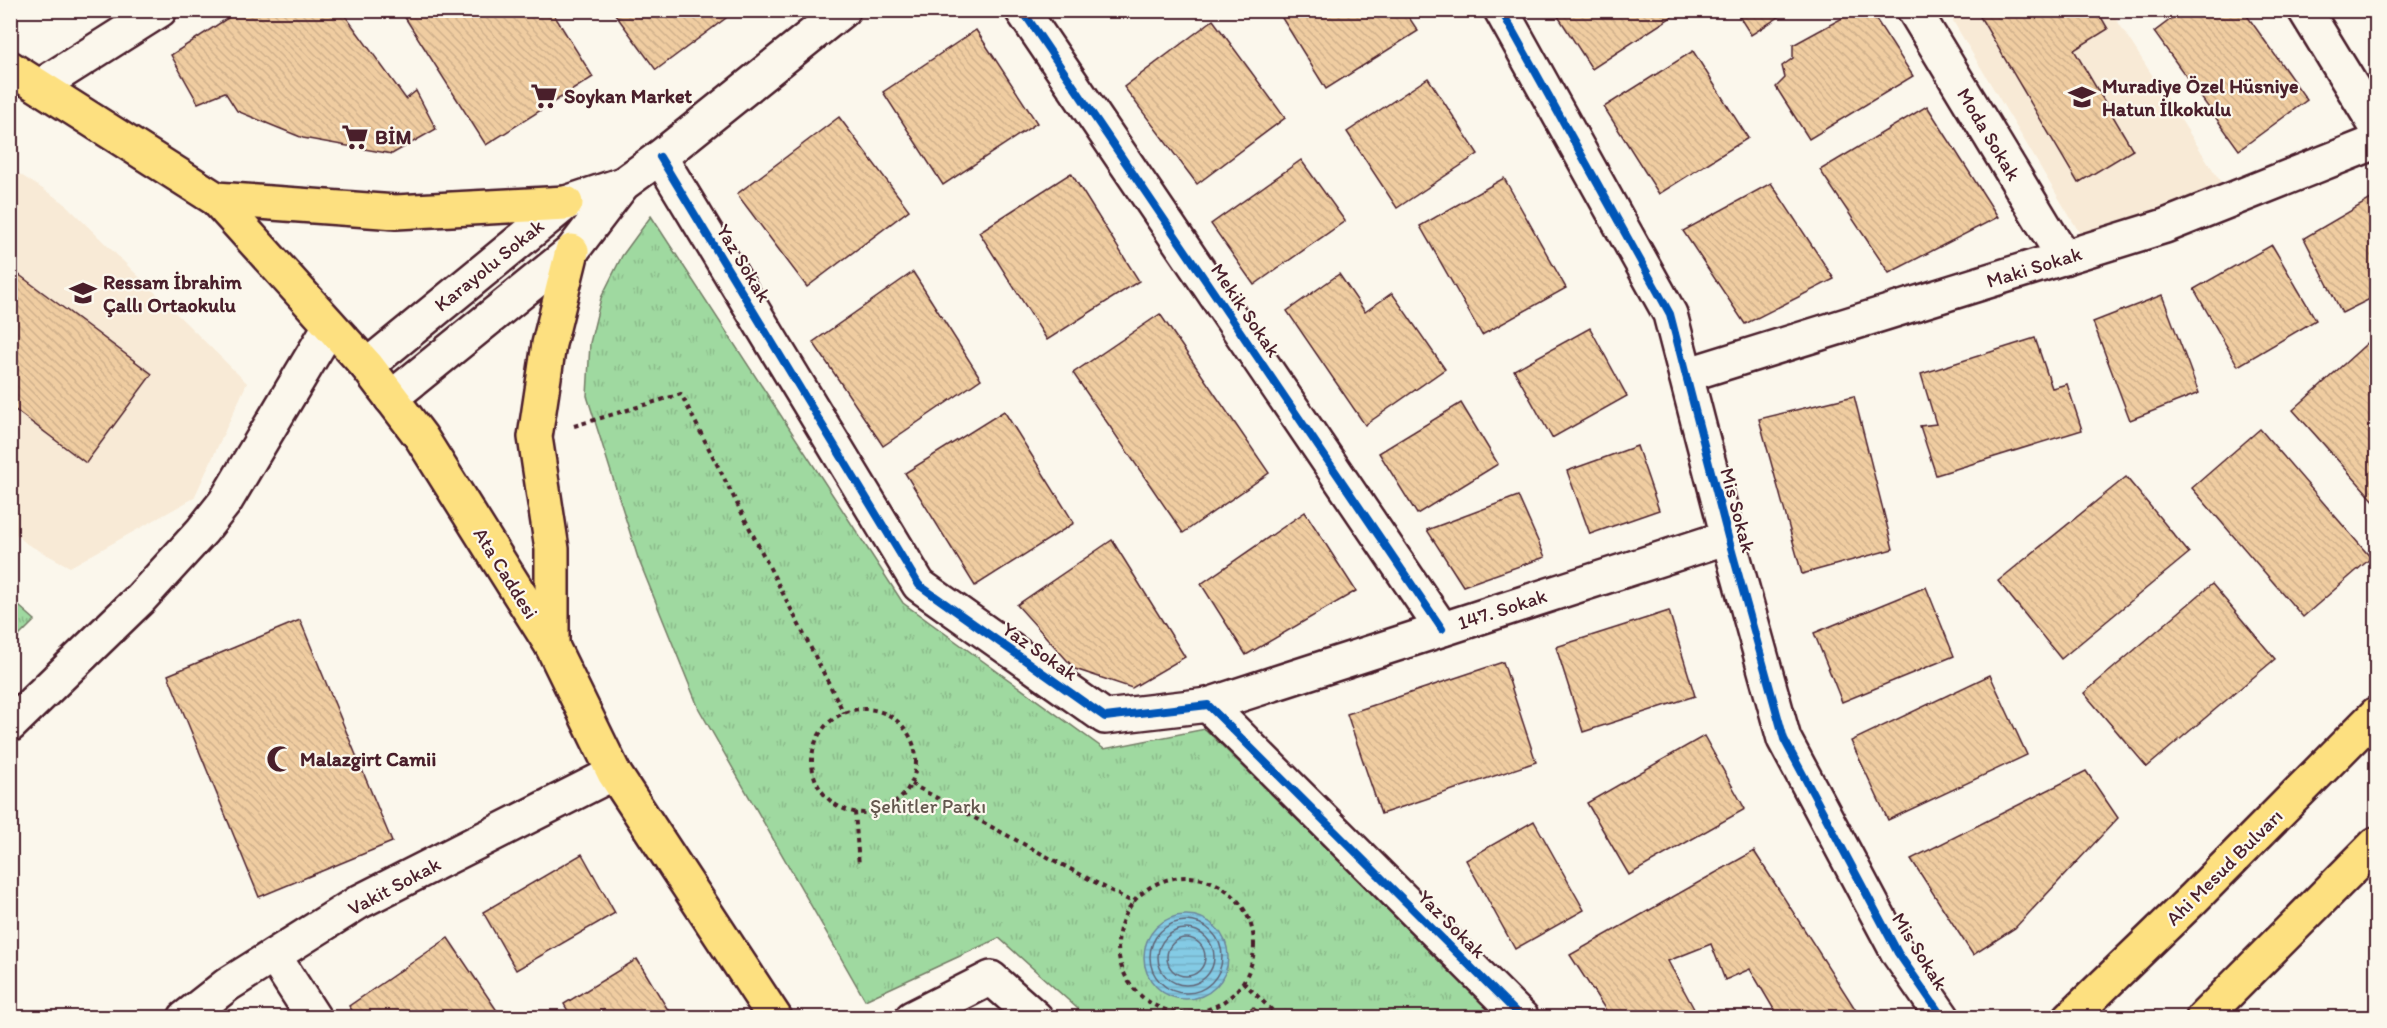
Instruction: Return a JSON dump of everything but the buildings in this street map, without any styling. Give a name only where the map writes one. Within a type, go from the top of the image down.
[{"type":"main road","name":"Ata Caddesi","points":[[10,68],[216,198],[367,366],[421,437],[552,646],[614,773],[775,1017]]},
{"type":"main road","points":[[216,198],[396,212],[566,203]]},
{"type":"main road","points":[[552,646],[552,549],[536,437],[549,344],[572,251]]},
{"type":"main road","name":"Ahi Mesud Bulvarı","points":[[2070,1017],[2194,898],[2376,714]]},
{"type":"main road","points":[[2203,1017],[2376,844]]},
{"type":"street","points":[[40,86],[160,10]]},
{"type":"street","name":"Karayolu Sokak","points":[[391,398],[572,251],[623,184],[843,10]]},
{"type":"street","name":"Mekik Sokak","points":[[1022,10],[1442,629]]},
{"type":"street","name":"Mis Sokak","points":[[1501,10],[1670,314],[1784,739],[1898,953],[1943,1017]]},
{"type":"street","name":"Moda Sokak","points":[[1914,10],[2064,258]]},
{"type":"street","points":[[2305,10],[2376,126]]},
{"type":"street","name":"Maki Sokak","points":[[1686,375],[2165,226],[2376,142]]},
{"type":"street","name":"Yaz Sokak","points":[[660,157],[919,585],[1105,717],[1208,705],[1522,1017]]},
{"type":"street","name":"Karayolu Sokak","points":[[367,366],[566,203],[623,184]]},
{"type":"street","points":[[10,725],[140,599],[225,502],[330,326]]},
{"type":"street","name":"147. Sokak","points":[[1208,705],[1728,537]]},
{"type":"street","name":"Vakit Sokak","points":[[185,1017],[227,985],[359,902],[614,773]]},
{"type":"street","points":[[274,956],[314,1017]]},
{"type":"street","points":[[912,1017],[991,978],[1036,1017]]},
{"type":"path","points":[[536,437],[681,393],[844,713]]},
{"type":"path","points":[[861,708],[879,710],[895,718],[907,730],[915,746],[917,763],[911,784],[905,794],[892,805],[877,812],[855,812],[844,809],[830,800],[819,786],[813,770],[813,752],[818,736],[830,722],[844,713],[861,708]]},
{"type":"path","points":[[911,784],[1134,903]]},
{"type":"path","points":[[855,812],[859,866]]},
{"type":"path","points":[[1180,877],[1202,879],[1223,887],[1239,903],[1250,922],[1255,944],[1251,967],[1244,982],[1224,1002],[1204,1011],[1182,1013],[1171,1011],[1160,1008],[1141,997],[1127,980],[1119,958],[1119,935],[1126,914],[1134,903],[1158,883],[1180,877]]},
{"type":"path","points":[[1244,982],[1280,1017]]},
{"type":"shaded area","name":"Muradiye Özel Hüsniye Hatun İlkokulu","points":[[1947,11],[2111,11],[2222,184],[2082,237]]},
{"type":"shaded area","name":"Ressam İbrahim Çallı Ortaokulu","points":[[10,168],[63,202],[247,383],[194,498],[70,567],[27,544],[11,530]]},
{"type":"green space","name":"Şehitler Parkı","points":[[651,216],[903,603],[1104,749],[1205,729],[1499,1017],[1087,1017],[999,938],[865,1000],[699,709],[638,558],[587,396],[590,343],[601,298],[622,256]]},
{"type":"green space","points":[[11,599],[35,620],[11,644]]},
{"type":"water","points":[[1186,915],[1202,918],[1216,927],[1225,941],[1228,957],[1225,973],[1216,987],[1202,996],[1186,999],[1170,996],[1156,987],[1147,973],[1144,957],[1147,941],[1156,927],[1170,918]]},
{"type":"cycle path","points":[[1022,10],[1442,629]]},
{"type":"cycle path","points":[[1501,10],[1670,314],[1784,739],[1898,953],[1943,1018]]},
{"type":"cycle path","points":[[660,157],[919,585],[1105,717],[1208,705],[1522,1018]]},
{"type":"place","name":"Soykan Market","points":[[544,96]]},
{"type":"place","name":"Muradiye Özel Hüsniye Hatun İlkokulu","points":[[2082,97]]},
{"type":"place","name":"BİM","points":[[355,137]]},
{"type":"place","name":"Ressam İbrahim Çallı Ortaokulu","points":[[83,293]]},
{"type":"place","name":"Malazgirt Camii","points":[[280,759]]}]
